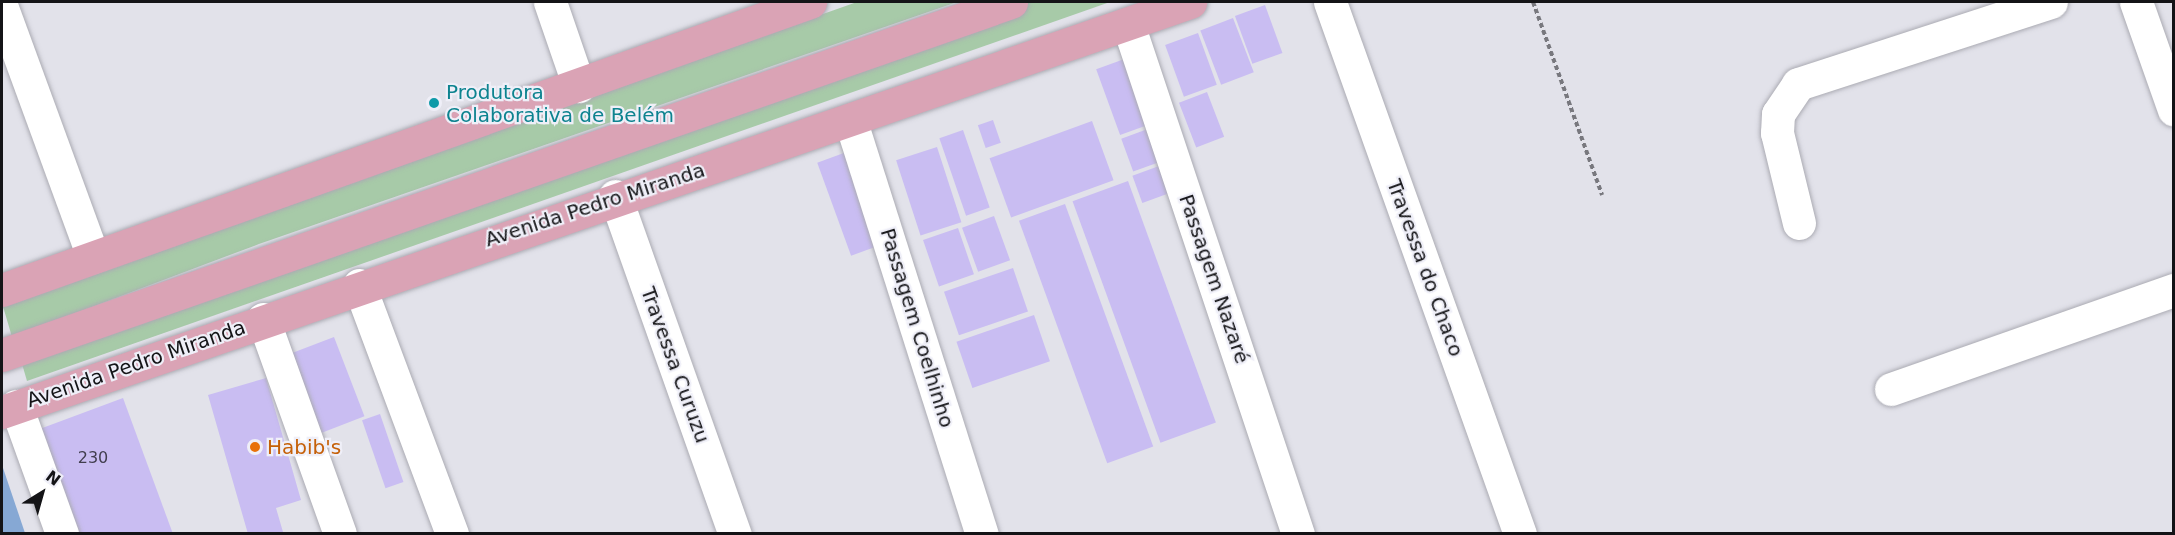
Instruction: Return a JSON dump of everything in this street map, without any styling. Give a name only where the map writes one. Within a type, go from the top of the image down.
[{"type":"main road","points":[[2,290],[810,2]]},
{"type":"main road","points":[[2,355],[1011,2]]},
{"type":"main road","name":"Avenida Pedro Miranda","points":[[9,409],[615,196],[851,122],[1190,2]]},
{"type":"street","points":[[550,2],[579,86]]},
{"type":"street","name":"Travessa do Chaco","points":[[1330,2],[1520,534]]},
{"type":"street","points":[[1799,223],[1777,133],[1778,114],[1798,84],[2051,2]]},
{"type":"street","points":[[2136,2],[2174,110]]},
{"type":"street","points":[[2,8],[93,257]]},
{"type":"street","name":"Passagem Nazaré","points":[[1128,24],[1298,534]]},
{"type":"street","name":"Passagem Coelhinho","points":[[851,122],[982,534]]},
{"type":"street","name":"Travessa Curuzu","points":[[615,196],[735,534]]},
{"type":"street","points":[[359,285],[452,534]]},
{"type":"street","points":[[1891,390],[2174,290]]},
{"type":"street","points":[[262,319],[340,534]]},
{"type":"street","points":[[9,409],[62,534]]},
{"type":"path","points":[[1533,2],[1602,195]]},
{"type":"green space","points":[[857,2],[957,2],[259,244],[12,337],[2,303]]},
{"type":"green space","points":[[1028,2],[1110,2],[27,381],[20,357]]},
{"type":"water","points":[[2,465],[25,533],[2,533]]},
{"type":"building","points":[[1265,5],[1282,53],[1252,64],[1235,16]]},
{"type":"building","points":[[1233,18],[1254,72],[1221,85],[1200,31]]},
{"type":"building","points":[[1198,33],[1217,85],[1184,97],[1165,45]]},
{"type":"building","points":[[1130,57],[1154,123],[1120,135],[1096,69]]},
{"type":"building","points":[[1207,92],[1224,137],[1196,148],[1179,103]]},
{"type":"building","points":[[993,120],[1001,143],[986,148],[978,125]]},
{"type":"building","points":[[1092,121],[1114,180],[1011,217],[990,158]]},
{"type":"building","points":[[1156,126],[1168,159],[1133,172],[1121,139]]},
{"type":"building","points":[[963,130],[990,208],[966,216],[939,138]]},
{"type":"building","points":[[937,147],[961,222],[921,235],[896,160]]},
{"type":"building","points":[[852,150],[886,243],[851,256],[817,163]]},
{"type":"building","points":[[1170,162],[1180,189],[1142,203],[1132,176]]},
{"type":"building","points":[[1128,181],[1216,423],[1160,443],[1073,201]]},
{"type":"building","points":[[1065,204],[1153,446],[1107,463],[1019,221]]},
{"type":"building","points":[[994,216],[1010,260],[978,272],[962,228]]},
{"type":"building","points":[[958,228],[974,274],[939,286],[923,240]]},
{"type":"building","points":[[1013,268],[1028,311],[959,335],[944,292]]},
{"type":"building","points":[[1034,315],[1050,361],[972,388],[956,342]]},
{"type":"building","points":[[334,337],[364,416],[321,433],[290,354]]},
{"type":"building","name":"Habib's","points":[[266,378],[301,500],[276,508],[283,532],[248,534],[208,395]]},
{"type":"building","points":[[123,398],[173,534],[75,534],[37,430]]},
{"type":"building","points":[[380,414],[403,482],[385,488],[362,420]]},
{"type":"place","name":"Produtora Colaborativa de Belém","points":[[434,103]]},
{"type":"place","name":"Habib's","points":[[255,447]]}]
